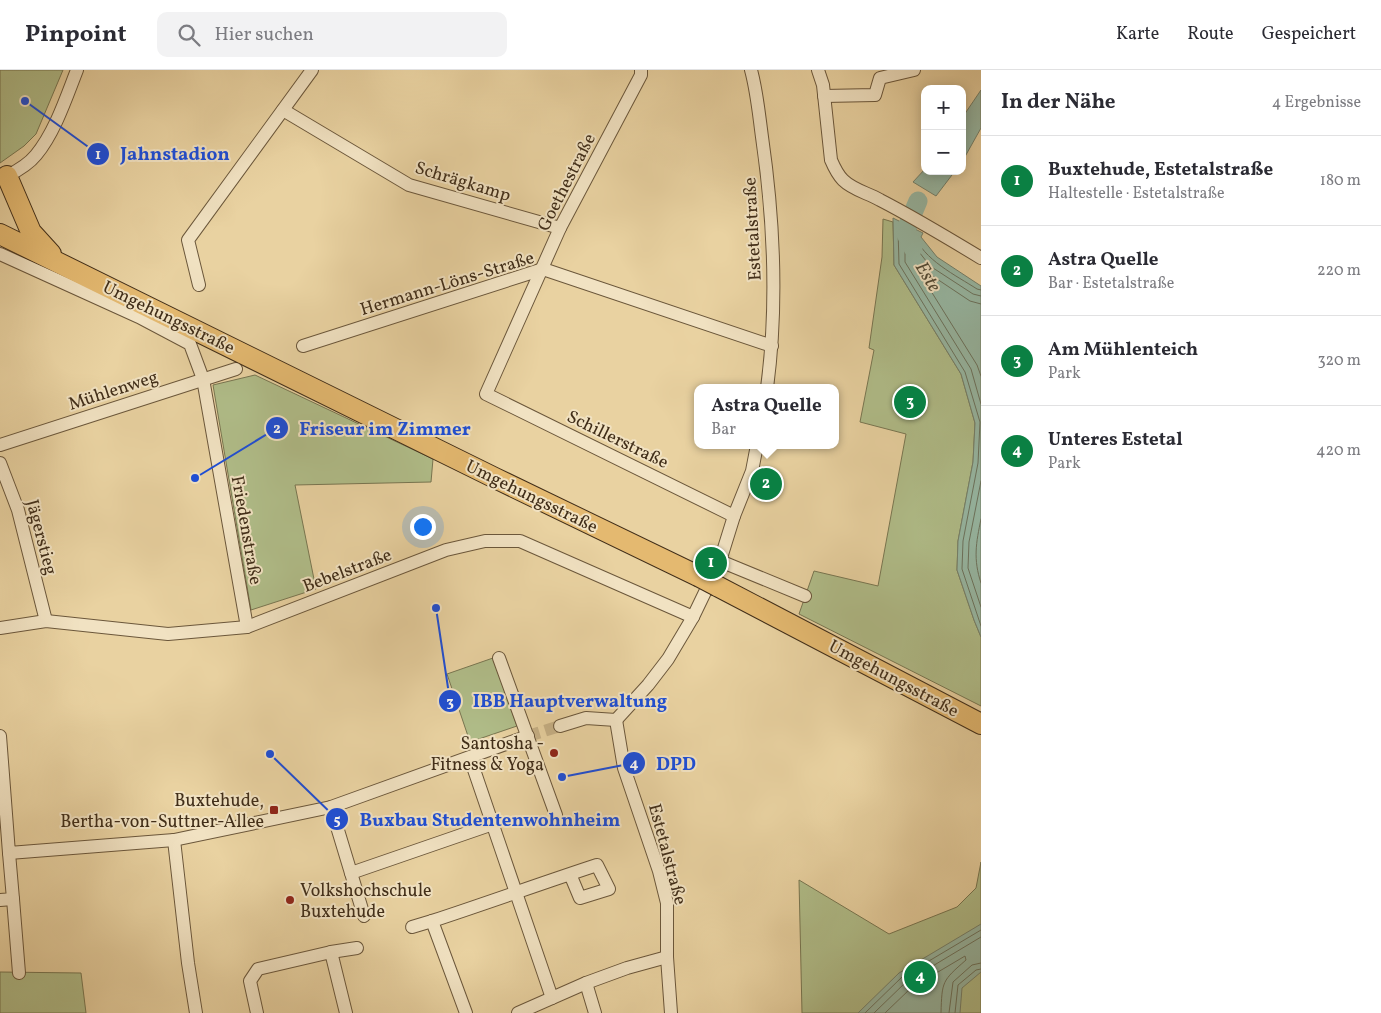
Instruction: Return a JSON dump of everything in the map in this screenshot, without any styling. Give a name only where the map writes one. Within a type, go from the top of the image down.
[{"type":"main road","points":[[7,176],[31,232],[60,263]]},
{"type":"main road","name":"Umgehungsstraße","points":[[0,234],[486,474],[698,576],[981,724]]},
{"type":"street","points":[[7,176],[23,167],[36,154],[56,122],[77,70]]},
{"type":"street","points":[[199,285],[188,240],[312,70]]},
{"type":"street","name":"Goethestraße","points":[[486,394],[560,228],[641,74],[641,70]]},
{"type":"street","points":[[818,70],[824,96],[831,160],[843,180],[852,187],[926,225],[981,258]]},
{"type":"street","points":[[824,96],[875,95],[880,78],[914,70]]},
{"type":"street","name":"Estetalstraße","points":[[754,73],[770,188],[773,254],[772,346],[767,384]]},
{"type":"street","name":"Schrägkamp","points":[[283,110],[410,185],[560,228]]},
{"type":"street","name":"Friedenstraße","points":[[0,254],[139,317],[190,344],[203,379],[247,627]]},
{"type":"street","name":"Hermann-Löns-Straße","points":[[303,346],[543,269],[772,346]]},
{"type":"street","name":"Mühlenweg","points":[[0,445],[236,369]]},
{"type":"street","name":"Schillerstraße","points":[[486,394],[734,516]]},
{"type":"street","points":[[560,726],[586,718],[616,720],[648,685],[668,659],[693,617],[720,561],[734,516],[752,471],[757,449]]},
{"type":"street","name":"Jägerstieg","points":[[0,463],[18,510],[46,621]]},
{"type":"street","name":"Bebelstraße","points":[[0,628],[46,621],[168,634],[247,627],[446,550],[485,541],[520,541],[693,617]]},
{"type":"street","points":[[720,561],[805,596]]},
{"type":"street","points":[[499,658],[556,815]]},
{"type":"street","name":"Estetalstraße","points":[[616,720],[624,768],[658,872],[666,903],[671,1013]]},
{"type":"street","points":[[0,736],[1,783],[9,854],[6,900],[19,973]]},
{"type":"street","points":[[9,854],[174,840],[331,807],[528,736]]},
{"type":"street","points":[[470,758],[552,998]]},
{"type":"street","points":[[331,807],[364,916]]},
{"type":"street","points":[[351,873],[493,824]]},
{"type":"street","points":[[174,840],[188,963],[196,1013]]},
{"type":"street","points":[[412,927],[570,874]]},
{"type":"street","points":[[432,921],[466,1013]]},
{"type":"street","points":[[258,1013],[250,981],[258,969],[357,948]]},
{"type":"street","points":[[331,952],[346,1013]]},
{"type":"street","points":[[518,1013],[586,983],[627,968],[668,957]]},
{"type":"street","points":[[586,983],[595,1013]]},
{"type":"green space","points":[[0,70],[63,70],[36,134],[24,146],[0,163]]},
{"type":"green space","points":[[883,219],[893,222],[894,265],[961,374],[975,423],[973,462],[958,541],[957,570],[981,637],[981,706],[799,614],[814,571],[878,586],[906,434],[860,422],[874,350],[869,348],[882,257]]},
{"type":"green space","points":[[255,375],[433,459],[431,482],[295,485],[316,589],[251,610],[213,385]]},
{"type":"green space","points":[[493,658],[517,726],[470,742],[447,674]]},
{"type":"green space","points":[[981,862],[981,1013],[802,1013],[799,880],[889,934],[957,907],[976,888]]},
{"type":"green space","points":[[0,972],[81,973],[86,1013],[0,1013]]},
{"type":"water","points":[[981,90],[981,128],[966,155],[966,130],[966,112]]},
{"type":"water","points":[[921,173],[921,175],[952,175],[936,196],[913,182]]},
{"type":"water","points":[[893,218],[923,233],[921,237],[937,257],[981,286],[981,637],[957,570],[958,541],[973,462],[975,423],[961,374],[894,265]]},
{"type":"water","points":[[981,924],[981,972],[962,988],[960,1013],[858,1013],[899,973]]},
{"type":"waterway","name":"Este","points":[[913,248],[905,232],[918,201]]},
{"type":"tunnel","points":[[528,736],[560,726]]},
{"type":"place","name":"Jahnstadion","points":[[25,101]]},
{"type":"place","name":"Am Mühlenteich","points":[[910,402]]},
{"type":"place","name":"Friseur im Zimmer","points":[[195,478]]},
{"type":"place","name":"Astra Quelle","points":[[766,484]]},
{"type":"place","name":"Buxtehude, Estetalstraße","points":[[711,563]]},
{"type":"place","name":"IBB Hauptverwaltung","points":[[436,608]]},
{"type":"place","name":"Santosha - Fitness & Yoga","points":[[554,753]]},
{"type":"place","name":"Buxbau Studentenwohnheim","points":[[270,754]]},
{"type":"place","name":"DPD","points":[[562,777]]},
{"type":"place","name":"Buxtehude, Bertha-von-Suttner-Allee","points":[[274,810]]},
{"type":"place","name":"Volkshochschule Buxtehude","points":[[290,900]]},
{"type":"place","name":"Unteres Estetal","points":[[920,977]]}]
